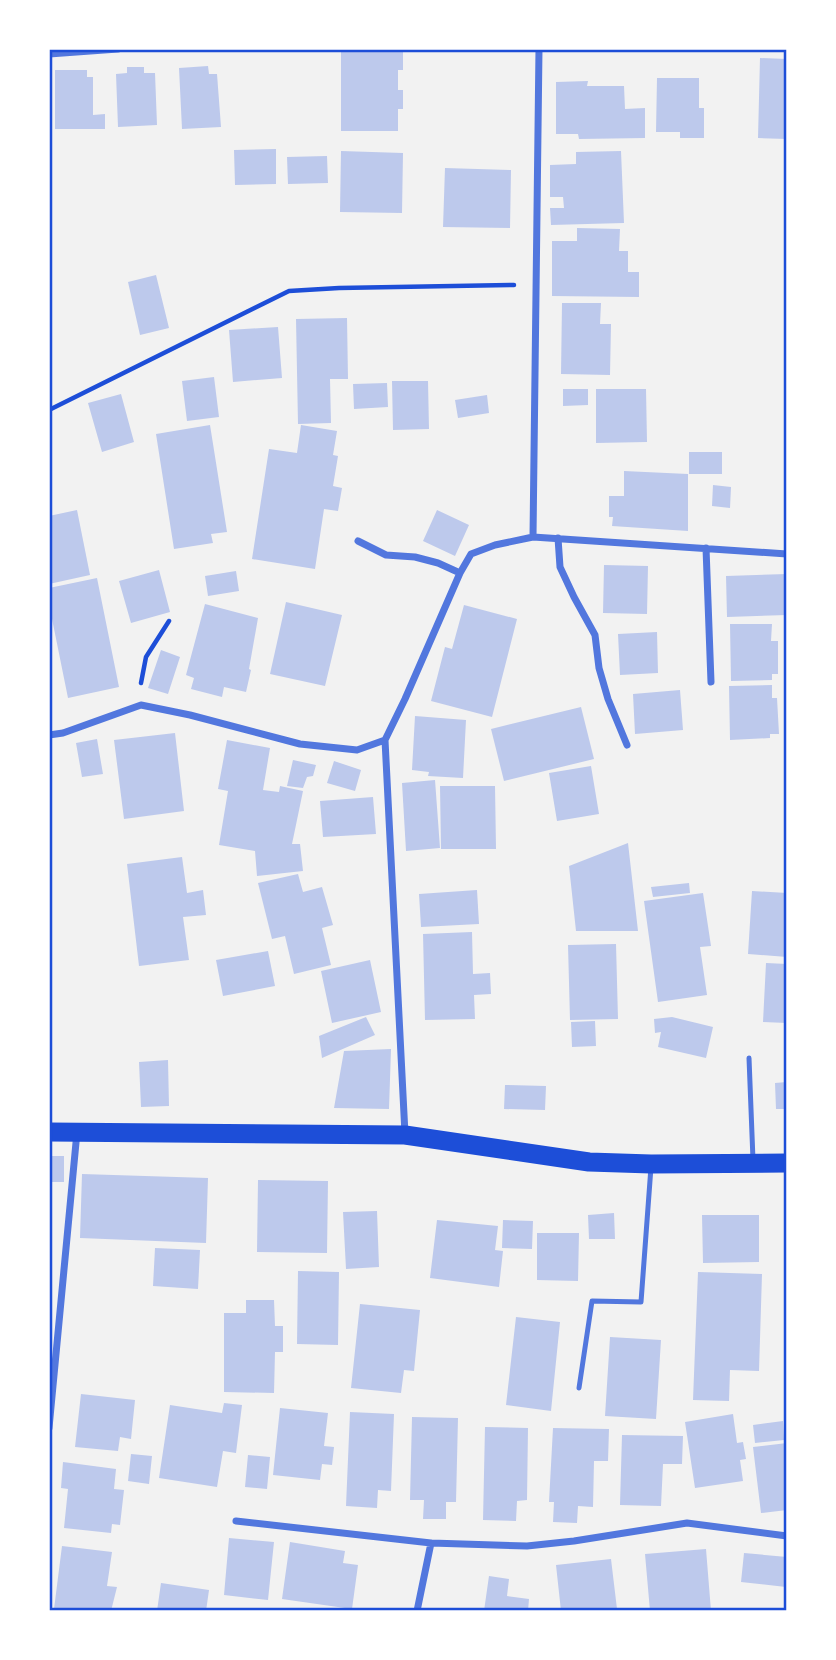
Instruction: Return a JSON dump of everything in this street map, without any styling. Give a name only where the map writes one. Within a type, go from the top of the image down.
[{"type":"highway","points":[[49,1132],[405,1135],[589,1162],[787,1163]]},
{"type":"street","points":[[49,54],[118,49]]},
{"type":"street","points":[[533,537],[540,49]]},
{"type":"street","points":[[405,1135],[384,740],[471,554],[495,545],[533,537],[787,554]]},
{"type":"street","points":[[558,538],[560,567],[573,597],[595,635],[599,668],[608,699],[627,745]]},
{"type":"street","points":[[358,541],[386,555],[415,557],[460,573]]},
{"type":"street","points":[[706,548],[711,682]]},
{"type":"street","points":[[49,735],[63,733],[141,705],[300,744],[357,750],[384,740]]},
{"type":"street","points":[[49,1428],[78,1132]]},
{"type":"street","points":[[236,1521],[431,1543],[527,1546],[574,1542],[687,1523],[787,1536]]},
{"type":"street","points":[[417,1611],[431,1543]]},
{"type":"lane","points":[[749,1058],[754,1163]]},
{"type":"lane","points":[[579,1388],[592,1301],[641,1301],[651,1164]]},
{"type":"path","points":[[49,410],[289,291],[536,285]]},
{"type":"path","points":[[141,705],[140,689],[146,657],[169,621]]},
{"type":"building","points":[[341,49],[403,49],[403,70],[398,70],[398,90],[403,90],[403,109],[398,109],[398,131],[341,131]]},
{"type":"building","points":[[760,58],[787,59],[787,139],[758,138]]},
{"type":"building","points":[[208,66],[209,74],[217,74],[221,127],[182,129],[179,68]]},
{"type":"building","points":[[127,67],[144,67],[144,73],[155,73],[157,125],[118,127],[116,74],[127,73]]},
{"type":"building","points":[[55,70],[87,70],[87,77],[93,77],[93,115],[105,114],[105,129],[55,129]]},
{"type":"building","points":[[657,78],[699,78],[699,108],[704,108],[704,138],[680,138],[680,132],[656,132]]},
{"type":"building","points":[[588,81],[587,86],[624,86],[625,109],[645,108],[645,138],[579,139],[578,134],[556,134],[556,82]]},
{"type":"building","points":[[276,149],[276,184],[235,185],[234,150]]},
{"type":"building","points":[[341,151],[403,153],[402,213],[340,212]]},
{"type":"building","points":[[621,151],[624,223],[551,225],[550,208],[564,208],[563,197],[550,197],[550,165],[576,164],[576,152]]},
{"type":"building","points":[[327,156],[328,183],[288,184],[287,157]]},
{"type":"building","points":[[445,168],[511,170],[510,228],[443,227]]},
{"type":"building","points":[[577,228],[620,229],[619,251],[628,251],[628,272],[639,272],[639,297],[552,296],[552,241],[577,241]]},
{"type":"building","points":[[156,275],[169,328],[140,335],[128,282]]},
{"type":"building","points":[[562,303],[601,303],[600,324],[611,324],[610,375],[561,374]]},
{"type":"building","points":[[347,318],[348,379],[330,379],[331,423],[298,424],[296,319]]},
{"type":"building","points":[[278,327],[282,378],[233,382],[229,330]]},
{"type":"building","points":[[214,377],[219,417],[187,421],[182,381]]},
{"type":"building","points":[[392,381],[428,381],[429,429],[393,430]]},
{"type":"building","points":[[387,383],[388,407],[354,409],[353,384]]},
{"type":"building","points":[[563,389],[588,389],[588,405],[563,406]]},
{"type":"building","points":[[596,389],[646,389],[647,442],[596,443]]},
{"type":"building","points":[[121,394],[134,442],[102,452],[88,403]]},
{"type":"building","points":[[487,395],[489,413],[458,418],[455,400]]},
{"type":"building","points":[[210,425],[227,532],[211,534],[213,543],[174,549],[156,434]]},
{"type":"building","points":[[301,425],[337,431],[333,455],[338,456],[333,486],[342,488],[338,511],[324,509],[315,569],[252,559],[269,449],[297,453]]},
{"type":"building","points":[[689,452],[722,452],[722,474],[689,474]]},
{"type":"building","points":[[624,471],[688,474],[688,531],[612,526],[609,496],[624,496]]},
{"type":"building","points":[[713,485],[731,487],[730,508],[712,506]]},
{"type":"building","points":[[77,510],[90,575],[49,584],[49,516]]},
{"type":"building","points":[[437,510],[469,525],[455,556],[423,541]]},
{"type":"building","points":[[604,565],[648,566],[647,614],[603,613]]},
{"type":"building","points":[[159,570],[170,612],[131,623],[119,581]]},
{"type":"building","points":[[236,571],[239,591],[208,596],[205,576]]},
{"type":"building","points":[[787,574],[787,615],[727,617],[726,576]]},
{"type":"building","points":[[97,578],[119,687],[68,698],[49,604],[49,588]]},
{"type":"building","points":[[286,602],[342,615],[325,686],[270,674]]},
{"type":"building","points":[[205,604],[258,618],[246,692],[224,687],[222,697],[191,689],[194,678],[186,675]]},
{"type":"building","points":[[464,605],[517,619],[492,717],[431,701],[445,647],[452,649]]},
{"type":"building","points":[[730,624],[772,624],[771,641],[778,641],[778,674],[772,674],[772,680],[731,681]]},
{"type":"building","points":[[657,632],[658,673],[620,675],[618,634]]},
{"type":"building","points":[[161,650],[180,657],[168,694],[148,688]]},
{"type":"building","points":[[772,685],[772,698],[777,698],[779,734],[770,734],[770,738],[730,740],[729,686]]},
{"type":"building","points":[[680,690],[683,730],[635,734],[633,694]]},
{"type":"building","points":[[581,707],[594,759],[504,781],[491,729]]},
{"type":"building","points":[[415,716],[466,720],[463,778],[428,776],[429,772],[412,770]]},
{"type":"building","points":[[175,733],[184,811],[124,819],[114,740]]},
{"type":"building","points":[[97,739],[103,774],[82,777],[76,743]]},
{"type":"building","points":[[227,740],[270,748],[263,790],[279,792],[280,786],[303,791],[292,844],[300,844],[303,871],[257,876],[255,851],[219,845],[228,791],[218,789]]},
{"type":"building","points":[[293,760],[316,765],[313,776],[307,777],[303,788],[287,786]]},
{"type":"building","points":[[334,761],[361,770],[355,791],[327,783]]},
{"type":"building","points":[[591,766],[599,814],[557,821],[549,773]]},
{"type":"building","points":[[435,780],[440,848],[406,851],[402,783]]},
{"type":"building","points":[[440,786],[495,786],[496,849],[441,849]]},
{"type":"building","points":[[373,797],[376,834],[323,837],[320,801]]},
{"type":"building","points":[[628,843],[638,931],[576,931],[569,866]]},
{"type":"building","points":[[182,857],[187,893],[203,890],[206,915],[183,917],[189,960],[139,966],[127,864]]},
{"type":"building","points":[[298,874],[303,892],[322,887],[333,925],[322,928],[331,965],[294,974],[285,936],[272,939],[258,883]]},
{"type":"building","points":[[689,883],[690,893],[653,897],[651,887]]},
{"type":"building","points":[[477,890],[479,924],[421,927],[419,894]]},
{"type":"building","points":[[752,891],[787,893],[787,957],[748,954]]},
{"type":"building","points":[[703,893],[711,946],[700,947],[707,995],[658,1002],[644,901]]},
{"type":"building","points":[[472,932],[473,974],[490,973],[491,994],[474,995],[475,1019],[425,1020],[423,934]]},
{"type":"building","points":[[616,944],[618,1019],[570,1020],[568,945]]},
{"type":"building","points":[[268,951],[275,986],[223,996],[216,960]]},
{"type":"building","points":[[370,960],[381,1012],[332,1023],[321,971]]},
{"type":"building","points":[[766,963],[787,964],[787,1023],[763,1022]]},
{"type":"building","points":[[366,1017],[375,1035],[322,1058],[319,1036]]},
{"type":"building","points":[[672,1017],[713,1027],[706,1058],[658,1047],[661,1032],[655,1033],[654,1019]]},
{"type":"building","points":[[595,1021],[596,1046],[572,1047],[571,1022]]},
{"type":"building","points":[[391,1049],[389,1109],[334,1108],[344,1051]]},
{"type":"building","points":[[168,1060],[169,1106],[141,1107],[139,1062]]},
{"type":"building","points":[[787,1082],[787,1109],[776,1109],[775,1083]]},
{"type":"building","points":[[505,1085],[546,1086],[545,1110],[504,1109]]},
{"type":"building","points":[[49,1156],[64,1156],[64,1182],[49,1182]]},
{"type":"building","points":[[82,1174],[208,1178],[206,1243],[80,1238]]},
{"type":"building","points":[[258,1180],[328,1181],[327,1253],[257,1252]]},
{"type":"building","points":[[377,1211],[379,1267],[346,1269],[343,1212]]},
{"type":"building","points":[[614,1213],[615,1239],[589,1239],[588,1215]]},
{"type":"building","points":[[702,1215],[759,1215],[759,1262],[703,1263]]},
{"type":"building","points":[[437,1220],[498,1226],[495,1250],[503,1251],[499,1287],[430,1278]]},
{"type":"building","points":[[503,1220],[533,1221],[532,1249],[502,1248]]},
{"type":"building","points":[[537,1233],[579,1233],[578,1281],[537,1280]]},
{"type":"building","points":[[155,1248],[200,1250],[198,1289],[153,1286]]},
{"type":"building","points":[[298,1271],[339,1272],[338,1345],[297,1344]]},
{"type":"building","points":[[698,1272],[762,1274],[759,1371],[730,1370],[729,1401],[693,1400]]},
{"type":"building","points":[[246,1300],[274,1300],[275,1326],[283,1326],[283,1352],[275,1352],[274,1393],[224,1392],[224,1313],[246,1313]]},
{"type":"building","points":[[360,1304],[420,1310],[414,1371],[404,1370],[401,1393],[351,1388]]},
{"type":"building","points":[[516,1317],[560,1322],[551,1411],[506,1405]]},
{"type":"building","points":[[610,1337],[661,1340],[656,1419],[605,1416]]},
{"type":"building","points":[[81,1394],[135,1400],[131,1439],[120,1437],[118,1451],[75,1447]]},
{"type":"building","points":[[224,1403],[242,1405],[236,1453],[223,1451],[217,1487],[159,1478],[170,1405],[222,1413]]},
{"type":"building","points":[[280,1408],[328,1413],[324,1446],[334,1447],[332,1465],[322,1464],[320,1480],[273,1475]]},
{"type":"building","points":[[350,1412],[394,1414],[391,1491],[378,1490],[377,1508],[346,1506]]},
{"type":"building","points":[[733,1414],[737,1443],[743,1442],[746,1459],[740,1460],[743,1481],[695,1488],[685,1422]]},
{"type":"building","points":[[412,1417],[458,1418],[456,1502],[446,1502],[446,1519],[423,1519],[424,1500],[410,1500]]},
{"type":"building","points":[[783,1421],[784,1440],[755,1443],[753,1425]]},
{"type":"building","points":[[485,1427],[528,1428],[527,1500],[517,1501],[516,1521],[483,1520]]},
{"type":"building","points":[[553,1428],[609,1429],[608,1461],[594,1461],[593,1507],[578,1506],[577,1523],[553,1522],[554,1502],[549,1502]]},
{"type":"building","points":[[622,1435],[683,1436],[682,1464],[663,1464],[661,1506],[620,1505]]},
{"type":"building","points":[[787,1443],[787,1510],[761,1513],[753,1447]]},
{"type":"building","points":[[131,1454],[152,1456],[149,1484],[128,1481]]},
{"type":"building","points":[[248,1455],[270,1457],[267,1489],[245,1487]]},
{"type":"building","points":[[63,1462],[116,1469],[114,1489],[124,1490],[120,1525],[112,1524],[111,1533],[64,1528],[68,1489],[61,1488]]},
{"type":"building","points":[[229,1538],[274,1542],[268,1600],[224,1595]]},
{"type":"building","points":[[290,1542],[345,1551],[343,1563],[358,1565],[352,1609],[282,1599]]},
{"type":"building","points":[[62,1546],[112,1552],[107,1586],[117,1587],[111,1611],[54,1609]]},
{"type":"building","points":[[706,1549],[711,1611],[650,1611],[645,1554]]},
{"type":"building","points":[[744,1553],[787,1557],[786,1587],[741,1582]]},
{"type":"building","points":[[611,1559],[617,1609],[561,1611],[556,1565]]},
{"type":"building","points":[[489,1576],[509,1579],[507,1596],[529,1599],[528,1611],[484,1611]]},
{"type":"building","points":[[161,1583],[209,1590],[206,1611],[157,1611]]}]
